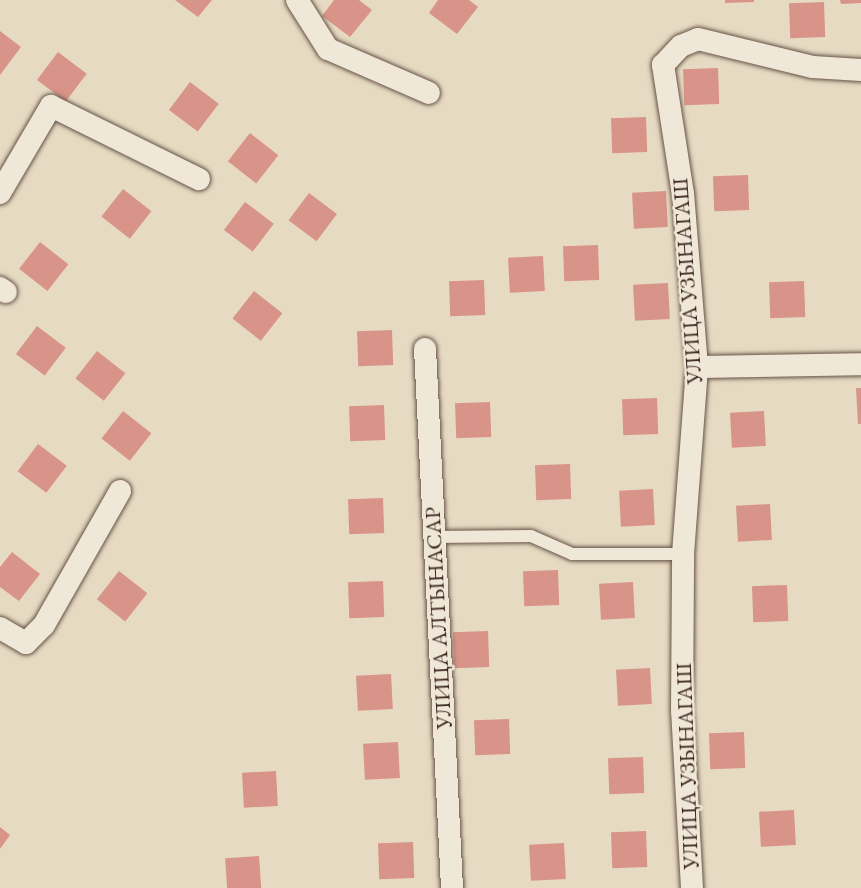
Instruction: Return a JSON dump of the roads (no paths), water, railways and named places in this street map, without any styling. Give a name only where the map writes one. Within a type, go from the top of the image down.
[{"type":"street","points":[[297,0],[328,49],[429,93]]},
{"type":"street","name":"УЛИЦА УЗЫНАГАШ","points":[[692,888],[682,711],[683,554],[697,367],[683,194],[663,65],[681,46],[698,39],[813,67],[861,70]]},
{"type":"street","points":[[0,193],[51,106],[199,179]]},
{"type":"street","name":"УЛИЦА АЛТЫНАСАР","points":[[425,349],[452,888]]},
{"type":"street","points":[[697,367],[861,364]]},
{"type":"street","points":[[0,628],[26,643],[44,625],[120,491]]},
{"type":"lane","points":[[434,537],[531,536],[572,555],[683,554]]}]
